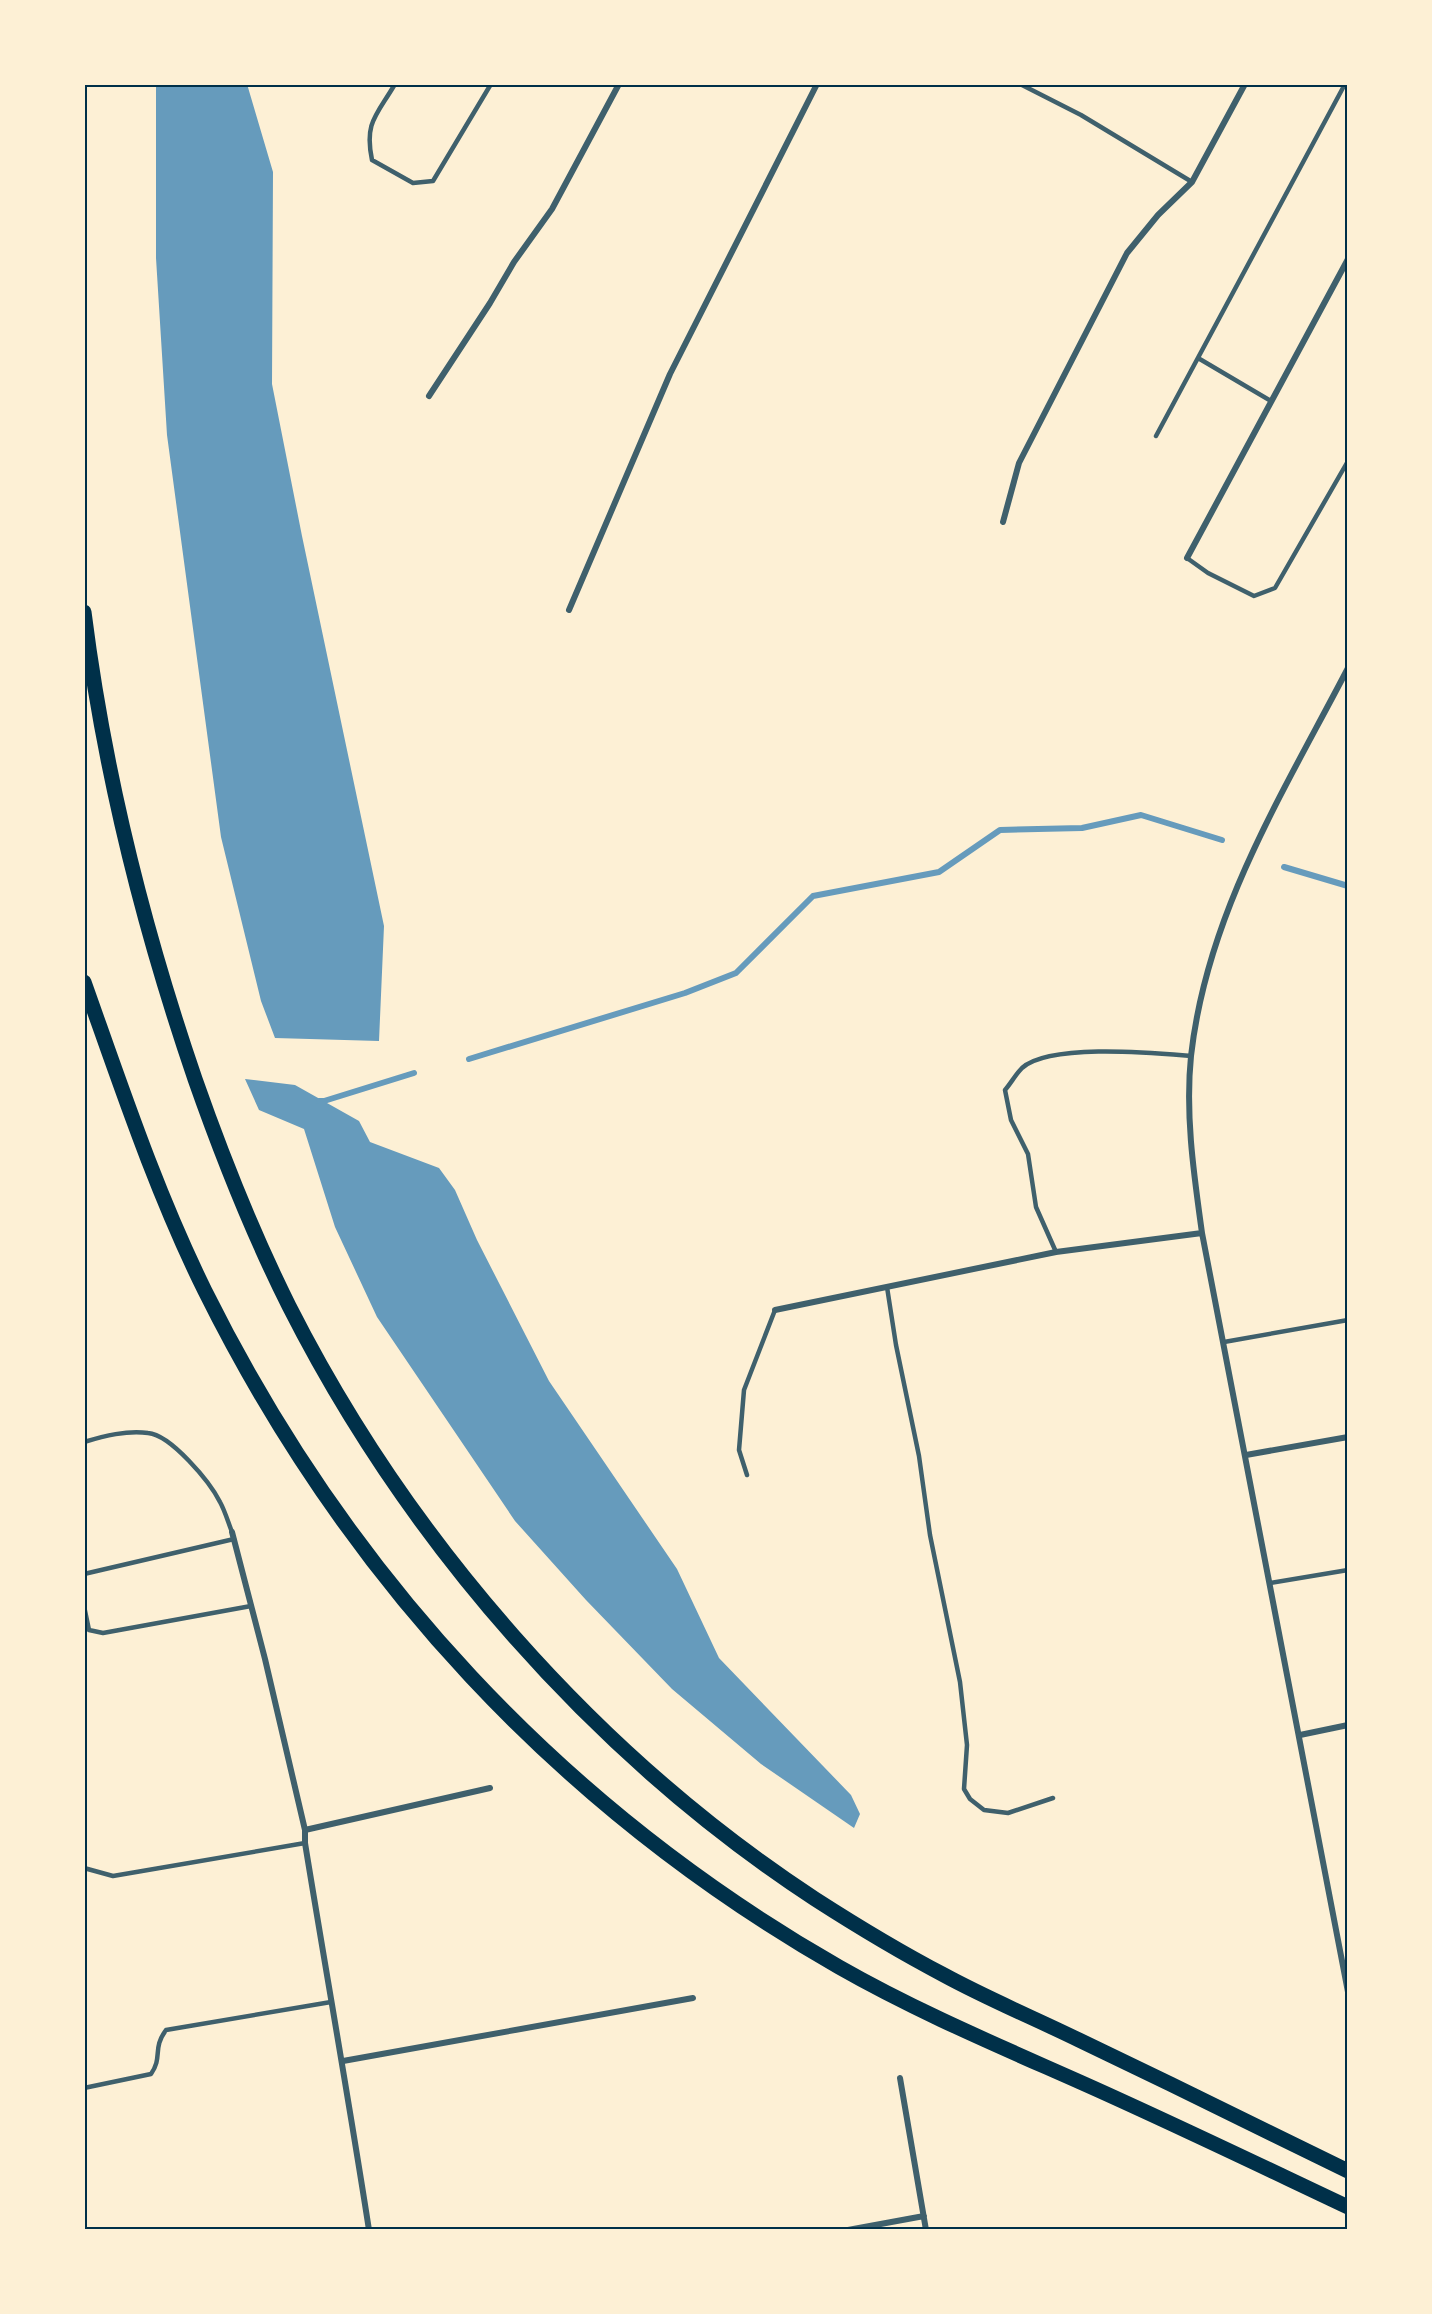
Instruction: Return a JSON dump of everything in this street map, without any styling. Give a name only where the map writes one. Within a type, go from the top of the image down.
[{"type":"main road","points":[[84,612],[112,781],[150,938],[180,1035],[237,1193],[290,1308],[330,1379],[387,1471],[456,1566],[521,1646],[619,1744],[685,1802],[743,1848],[811,1896],[872,1935],[948,1977],[1348,2171]]},
{"type":"main road","points":[[84,982],[145,1149],[179,1233],[209,1299],[276,1420],[337,1515],[381,1572],[453,1659],[533,1740],[590,1791],[700,1878],[838,1966],[931,2015],[1132,2105],[1348,2207]]},
{"type":"street","points":[[429,396],[514,262],[552,209],[619,84]]},
{"type":"street","points":[[569,610],[670,374],[817,84]]},
{"type":"street","points":[[1003,522],[1019,463],[1127,253],[1158,215],[1192,182],[1245,84]]},
{"type":"street","points":[[1187,558],[1348,259]]},
{"type":"street","points":[[1348,668],[1249,858],[1210,957],[1191,1056],[1190,1105],[1192,1160],[1202,1233],[1348,1992]]},
{"type":"street","points":[[775,1310],[1056,1252],[1202,1233]]},
{"type":"street","points":[[1246,1455],[1348,1437]]},
{"type":"street","points":[[233,1535],[305,1830],[305,1843],[343,2061],[369,2230]]},
{"type":"street","points":[[1300,1735],[1348,1725]]},
{"type":"street","points":[[305,1830],[490,1788]]},
{"type":"street","points":[[343,2061],[693,1998]]},
{"type":"street","points":[[900,2078],[926,2230]]},
{"type":"street","points":[[848,2230],[924,2216]]},
{"type":"lane","points":[[395,84],[369,127],[372,160],[413,183],[433,181],[491,84]]},
{"type":"lane","points":[[1020,84],[1081,115],[1192,182]]},
{"type":"lane","points":[[1156,436],[1345,84]]},
{"type":"lane","points":[[1198,358],[1271,401]]},
{"type":"lane","points":[[1187,558],[1208,573],[1254,596],[1275,588],[1348,461]]},
{"type":"lane","points":[[1056,1252],[1036,1207],[1028,1154],[1011,1120],[1005,1090],[1023,1067],[1045,1056],[1118,1051],[1191,1056]]},
{"type":"lane","points":[[887,1287],[896,1345],[920,1456],[930,1535],[960,1682],[967,1745],[964,1789],[970,1799],[984,1810],[1008,1813],[1053,1798]]},
{"type":"lane","points":[[747,1475],[738,1450],[744,1390],[775,1310]]},
{"type":"lane","points":[[1224,1342],[1348,1320]]},
{"type":"lane","points":[[84,1442],[110,1435],[150,1432],[169,1442],[193,1465],[220,1501],[233,1535],[84,1574]]},
{"type":"lane","points":[[1270,1583],[1348,1570]]},
{"type":"lane","points":[[84,1605],[89,1630],[103,1633],[251,1606]]},
{"type":"lane","points":[[84,1868],[113,1876],[305,1843]]},
{"type":"lane","points":[[84,2088],[151,2074],[157,2065],[158,2041],[166,2030],[331,2002]]},
{"type":"water","points":[[156,84],[247,84],[273,172],[272,384],[384,926],[379,1041],[275,1038],[261,1001],[221,837],[167,435],[156,258]]},
{"type":"water","points":[[245,1079],[295,1085],[359,1121],[370,1142],[439,1168],[455,1190],[477,1240],[549,1381],[677,1569],[719,1658],[851,1795],[860,1814],[854,1828],[761,1764],[672,1689],[586,1600],[515,1521],[377,1317],[335,1227],[304,1129],[259,1110]]},
{"type":"waterway","points":[[469,1059],[685,993],[736,973],[813,896],[939,872],[1000,830],[1082,828],[1141,815],[1222,840]]},
{"type":"waterway","points":[[1284,867],[1348,886]]},
{"type":"waterway","points":[[319,1101],[414,1073]]}]
